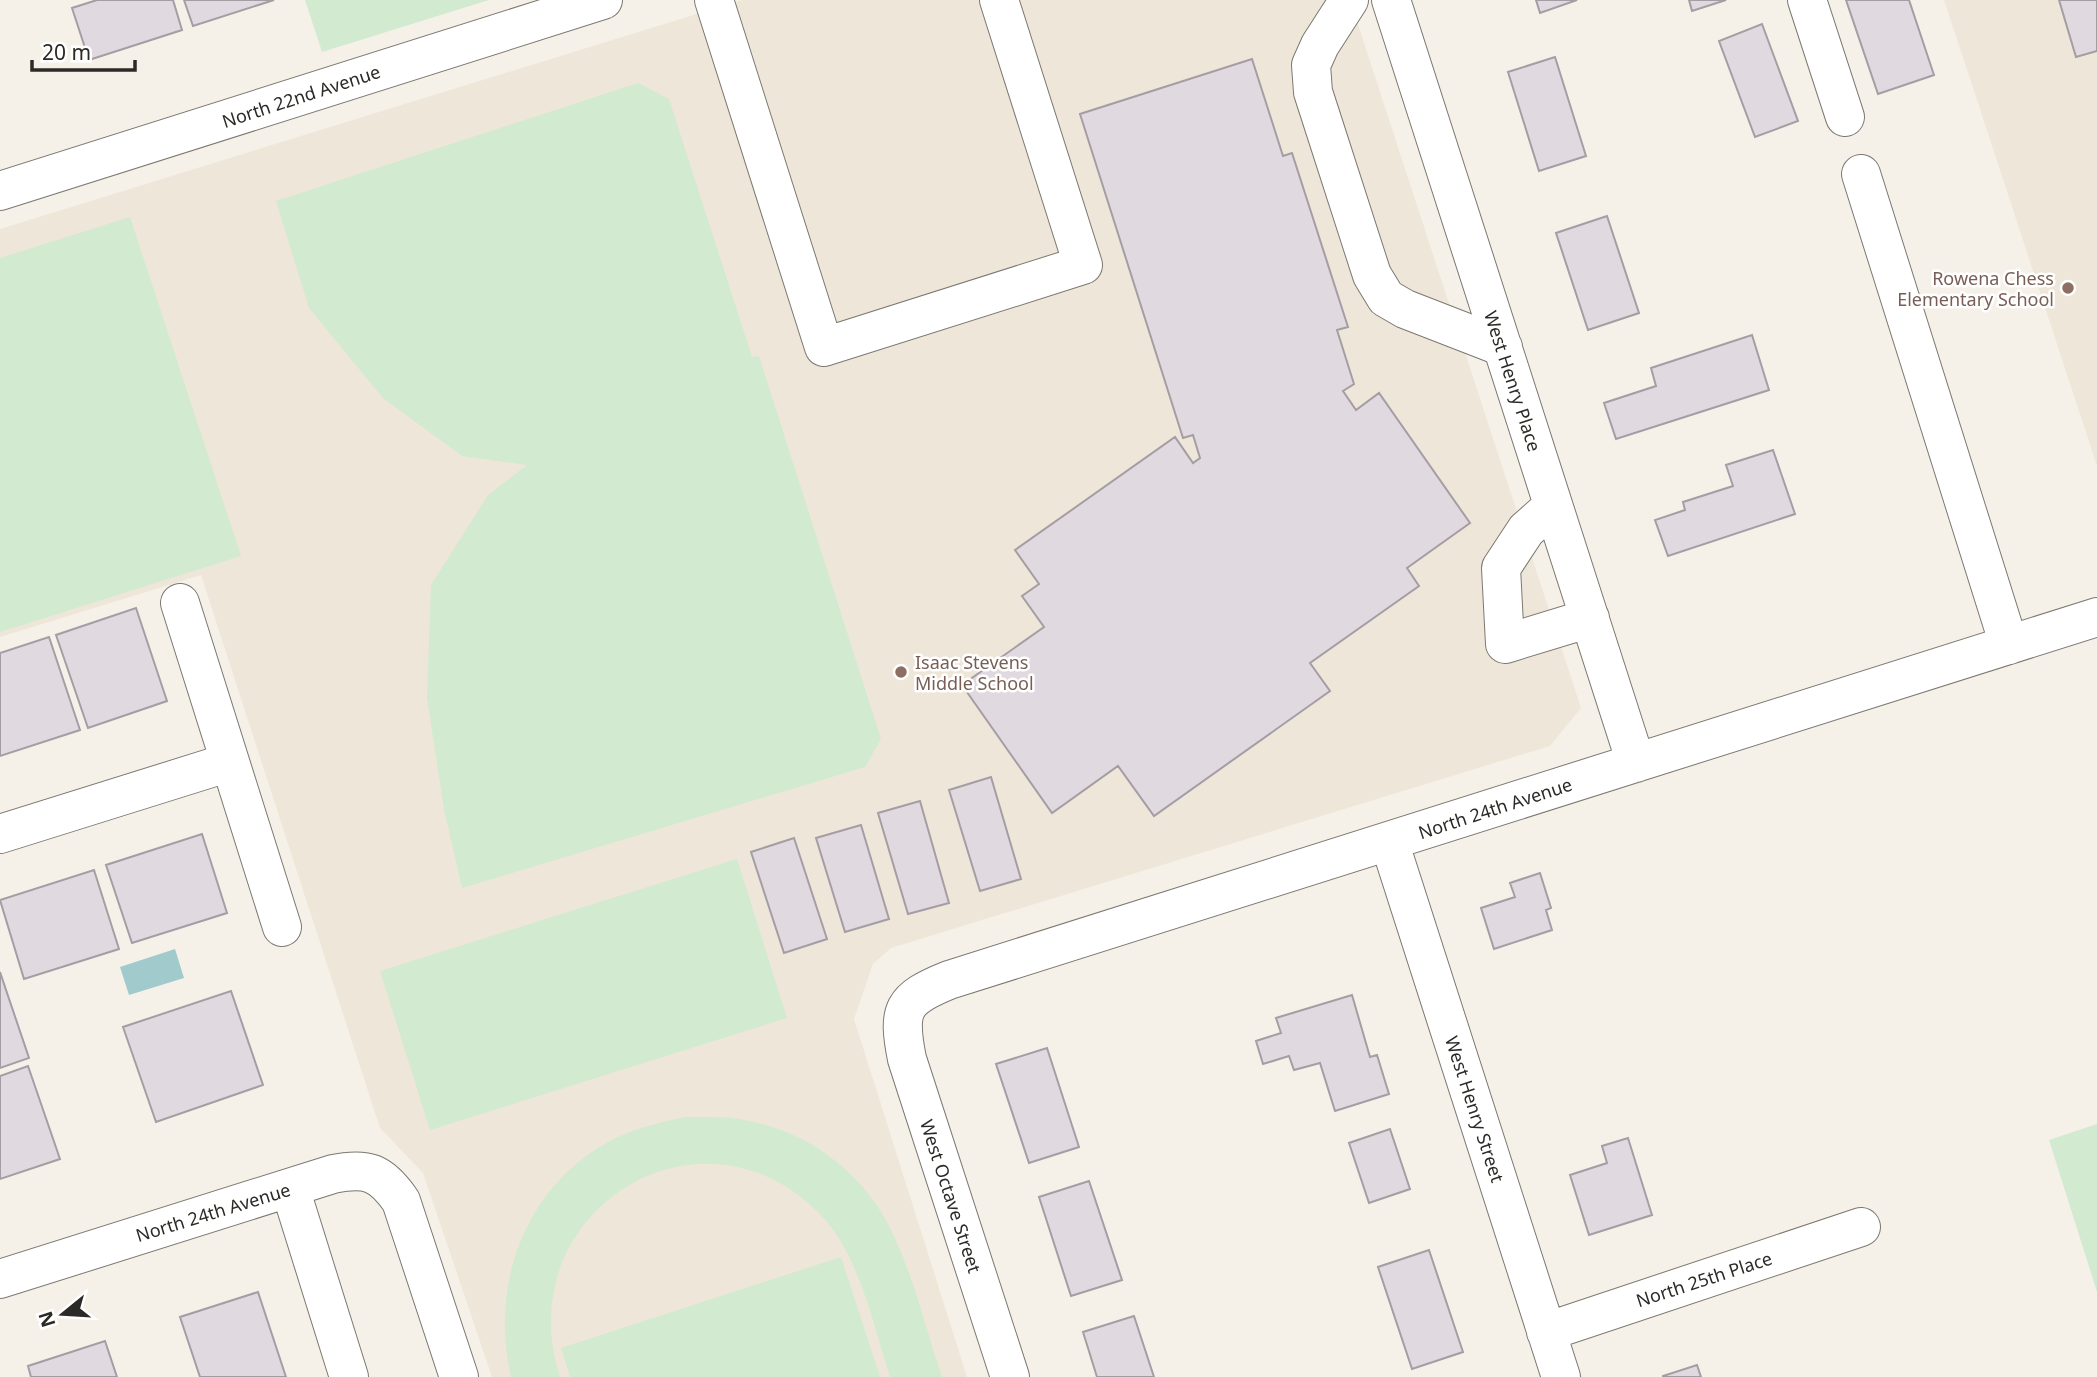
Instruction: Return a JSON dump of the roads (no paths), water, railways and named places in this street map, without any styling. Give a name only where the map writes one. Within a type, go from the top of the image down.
[{"type":"street","name":"North 22nd Avenue","points":[[0,191],[603,0]]},
{"type":"street","points":[[714,0],[824,347],[1083,265],[999,0]]},
{"type":"street","points":[[1349,0],[1320,45],[1311,65],[1313,92],[1372,275],[1386,299],[1405,310],[1503,347]]},
{"type":"street","name":"West Henry Place","points":[[1391,0],[1636,763]]},
{"type":"street","points":[[1807,0],[1845,117]]},
{"type":"street","points":[[1861,174],[2009,645]]},
{"type":"street","points":[[1553,506],[1526,530],[1500,568],[1505,644],[1590,618]]},
{"type":"street","points":[[180,603],[282,928]]},
{"type":"street","name":"North 24th Avenue","points":[[903,1014],[912,998],[949,980],[2097,617]]},
{"type":"street","points":[[0,834],[230,762]]},
{"type":"street","name":"West Henry Street","points":[[1389,841],[1561,1377]]},
{"type":"street","name":"West Octave Street","points":[[903,1014],[902,1036],[907,1059],[1010,1377]]},
{"type":"street","name":"North 24th Avenue","points":[[0,1279],[290,1188],[354,1170],[370,1172],[384,1179],[407,1217],[459,1377]]},
{"type":"street","points":[[290,1188],[349,1377]]},
{"type":"street","name":"North 25th Place","points":[[1546,1332],[1861,1227]]},
{"type":"water","points":[[175,949],[184,978],[129,995],[120,967]]},
{"type":"place","name":"Rowena Chess Elementary School","points":[[2068,288]]},
{"type":"place","name":"Isaac Stevens Middle School","points":[[901,672]]}]
